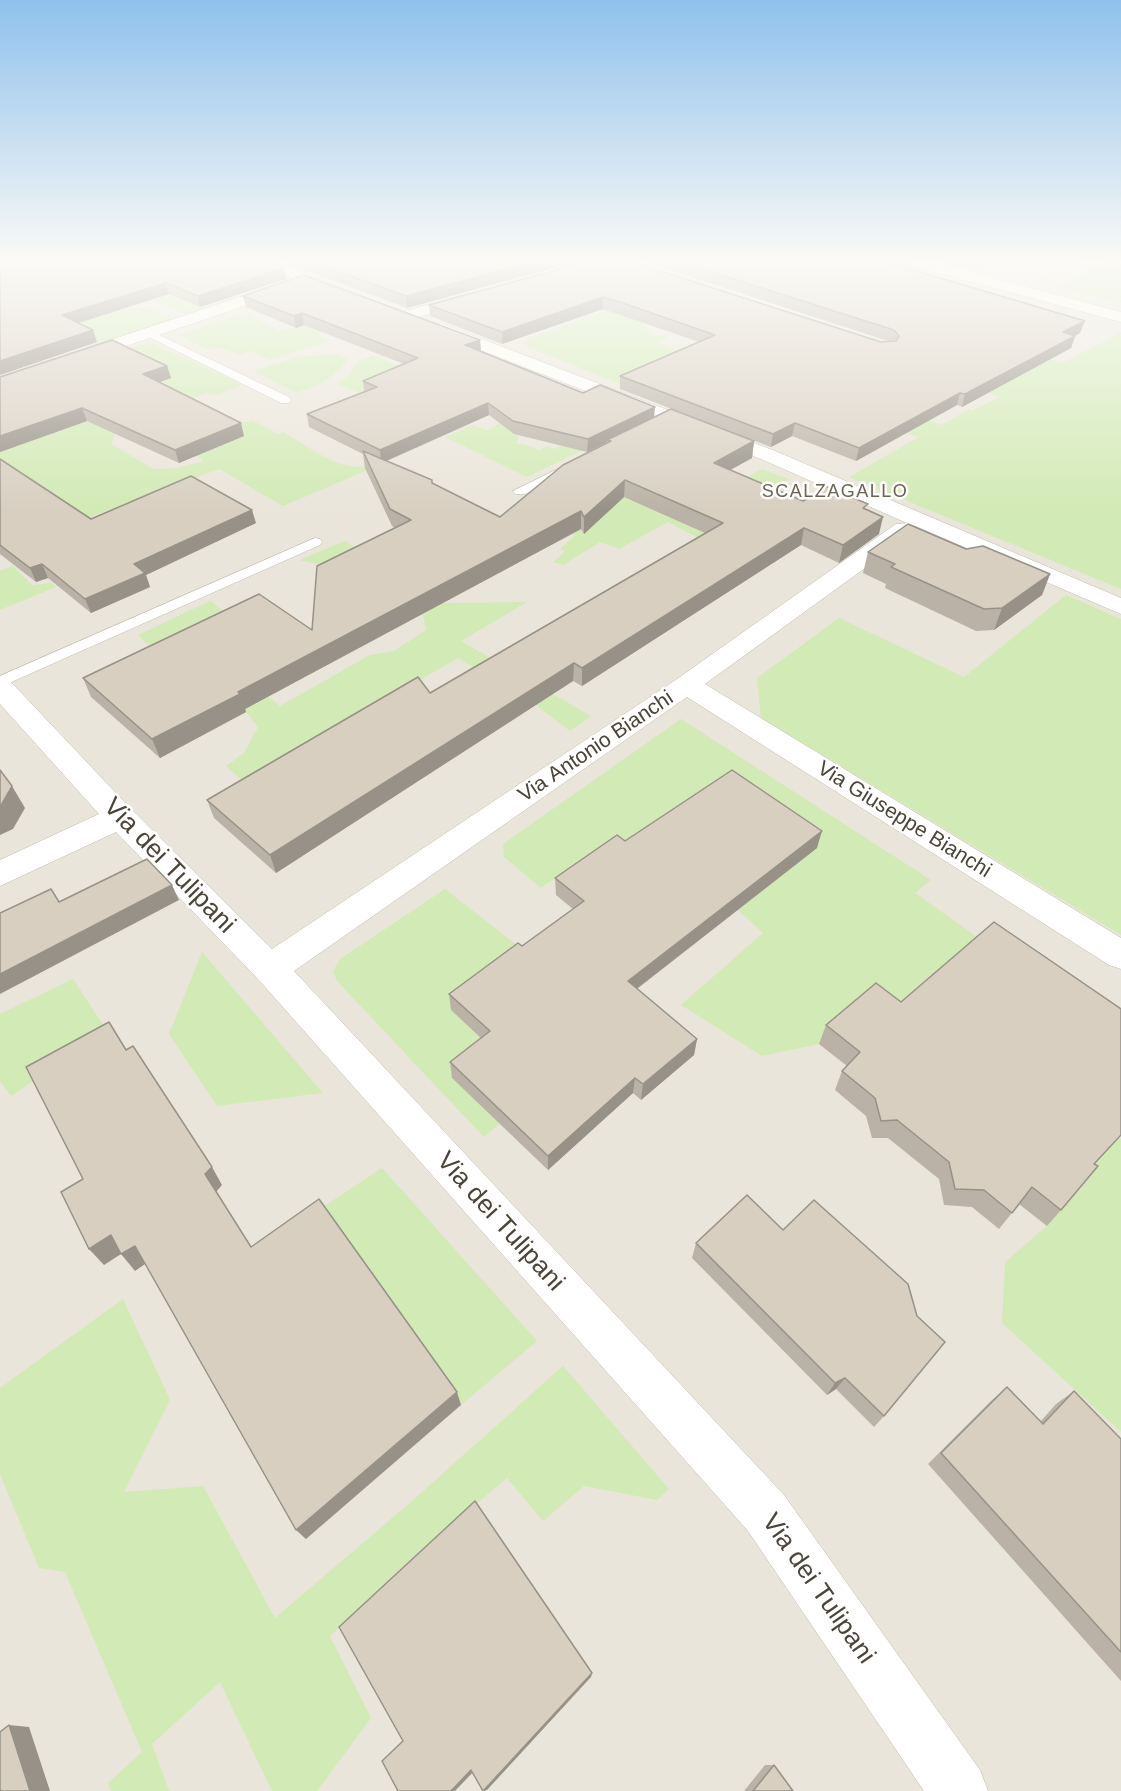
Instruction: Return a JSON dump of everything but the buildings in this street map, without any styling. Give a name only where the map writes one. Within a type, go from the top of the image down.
[{"type":"street","points":[[4,378],[112,345]]},
{"type":"street","points":[[480,345],[768,455],[1121,607]]},
{"type":"street","name":"Via Antonio Bianchi","points":[[270,969],[687,686],[918,520]]},
{"type":"street","name":"Via Giuseppe Bianchi","points":[[687,686],[1121,956]]},
{"type":"street","name":"Via dei Tulipani","points":[[0,687],[120,816],[270,969],[766,1513],[959,1791]]},
{"type":"street","points":[[0,874],[120,816]]},
{"type":"lane","points":[[173,345],[285,400]]},
{"type":"lane","points":[[651,427],[671,417]]},
{"type":"lane","points":[[520,491],[591,457]]},
{"type":"lane","points":[[0,682],[315,542]]},
{"type":"shaded area","points":[[0,345],[1121,345],[1121,1791],[0,1791]]},
{"type":"green space","points":[[142,345],[155,345],[242,385],[214,396],[206,393],[117,429],[111,444],[154,469],[176,468],[204,461],[197,455],[227,428],[252,420],[278,434],[283,432],[333,461],[354,467],[365,466],[368,470],[283,506],[219,469],[68,525],[0,479],[0,439],[10,390]]},
{"type":"green space","points":[[197,345],[319,345],[269,360],[251,351],[239,355],[221,348],[206,349]]},
{"type":"green space","points":[[448,345],[468,347],[360,393],[337,384],[348,376],[358,361],[373,355],[397,365]]},
{"type":"green space","points":[[525,345],[662,345],[677,350],[688,345],[789,345],[875,401],[942,425],[969,409],[972,411],[1000,397],[983,390],[1033,354],[1063,363],[1097,345],[1121,345],[1121,589],[849,477],[919,437],[879,424],[680,408]]},
{"type":"green space","points":[[337,354],[348,359],[338,371],[319,384],[297,393],[254,371],[297,357]]},
{"type":"green space","points":[[648,419],[527,477],[445,437],[473,425],[487,430],[500,423],[518,435],[517,444],[524,444],[539,450],[547,446],[554,449],[605,426]]},
{"type":"green space","points":[[762,469],[789,479],[770,489],[716,537],[706,542],[668,522],[619,549],[600,542],[563,565],[553,562],[565,551],[560,549],[575,536],[572,533],[578,471],[679,512]]},
{"type":"green space","points":[[345,541],[444,603],[527,602],[461,641],[591,716],[570,731],[536,705],[458,658],[244,782],[226,766],[244,753],[258,727],[246,712],[165,661],[138,635],[210,601],[240,623],[232,669],[280,706],[370,655],[394,651],[426,630],[423,615],[415,602],[346,571],[299,560]]},
{"type":"green space","points":[[13,566],[32,585],[51,583],[56,587],[0,610],[0,571]]},
{"type":"green space","points":[[1066,595],[1121,619],[1121,935],[761,718],[757,678],[839,618],[964,677]]},
{"type":"green space","points":[[681,719],[931,880],[915,893],[984,942],[1118,1139],[1121,1138],[1121,1432],[1002,1323],[1005,1262],[1047,1226],[1083,1183],[868,1002],[819,1044],[762,1056],[681,1005],[763,933],[736,908],[609,841],[541,888],[504,857],[503,844]]},
{"type":"green space","points":[[445,889],[523,950],[491,1047],[500,1123],[484,1137],[337,981],[333,971],[340,959]]},
{"type":"green space","points":[[202,952],[323,1093],[217,1106],[169,1034]]},
{"type":"green space","points":[[73,979],[107,1031],[11,1096],[0,1081],[0,1014]]},
{"type":"green space","points":[[382,1168],[537,1341],[461,1405],[323,1207]]},
{"type":"green space","points":[[123,1299],[170,1400],[124,1492],[203,1486],[275,1618],[412,1501],[563,1366],[669,1489],[657,1500],[584,1486],[543,1521],[507,1478],[437,1537],[330,1636],[371,1718],[317,1791],[272,1791],[220,1682],[152,1744],[169,1791],[111,1791],[108,1783],[142,1752],[65,1572],[39,1568],[0,1474],[0,1388]]},
{"type":"district","name":"SCALZAGALLO","points":[[835,492]]}]
